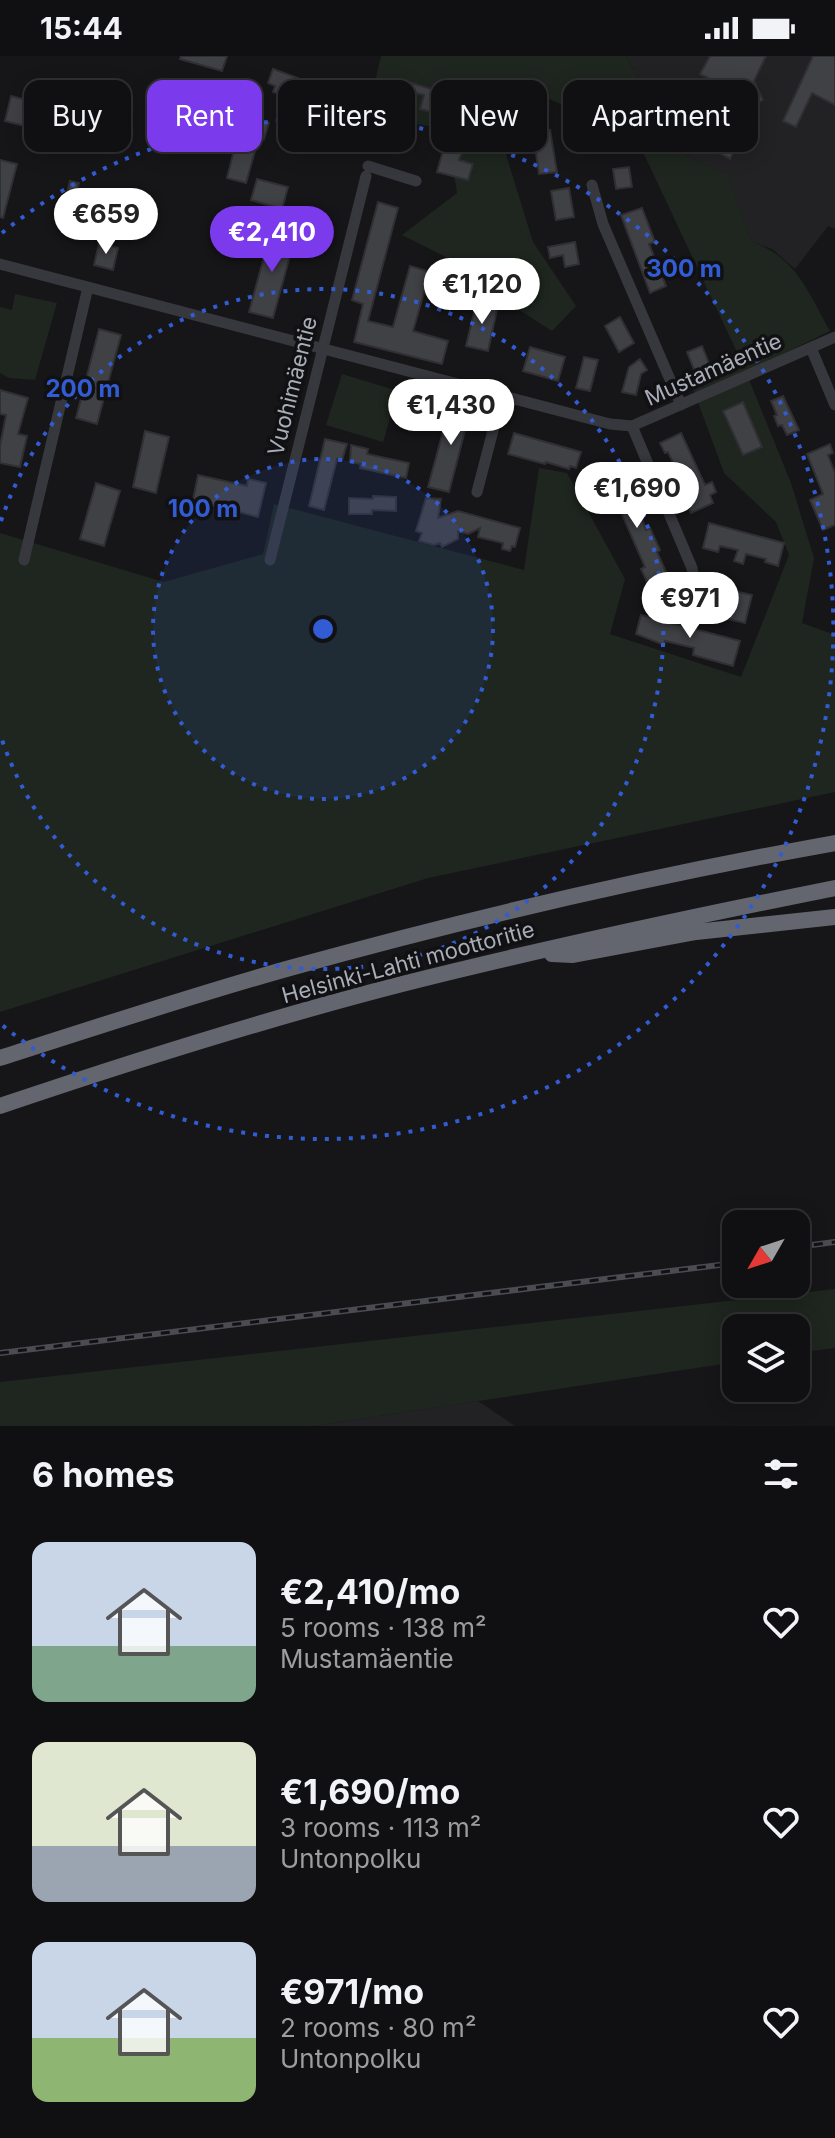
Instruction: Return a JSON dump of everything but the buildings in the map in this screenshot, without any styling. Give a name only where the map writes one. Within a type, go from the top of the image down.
[{"type":"highway","points":[[641,881],[835,832]]},
{"type":"highway","name":"Helsinki-Lahti moottoritie","points":[[0,1058],[288,969],[455,924],[641,881],[835,843]]},
{"type":"highway","name":"Helsinki-Lahti moottoritie","points":[[0,1106],[306,1010],[526,953],[835,888]]},
{"type":"highway","points":[[526,953],[573,955],[696,932],[835,917]]},
{"type":"street","name":"Vuohimäentie","points":[[270,560],[367,171],[416,181]]},
{"type":"street","points":[[592,185],[603,224],[681,405]]},
{"type":"street","name":"Mustamäentie","points":[[0,264],[610,424],[632,426],[835,337]]},
{"type":"street","points":[[24,560],[88,287]]},
{"type":"street","points":[[811,348],[835,405]]},
{"type":"street","points":[[477,492],[502,396]]},
{"type":"street","points":[[632,426],[692,568],[696,594]]},
{"type":"shaded area","points":[[381,56],[626,56],[639,80],[563,80],[563,105],[547,98],[547,80],[431,80],[431,126],[415,124],[415,80],[375,80]]},
{"type":"shaded area","points":[[626,56],[835,56],[835,229],[828,226],[795,269],[772,249],[752,242],[726,174],[679,152],[758,152],[758,80],[639,80]]},
{"type":"shaded area","points":[[451,152],[505,152],[533,242],[576,306],[552,331],[510,304],[492,280],[402,235],[457,193]]},
{"type":"shaded area","points":[[643,152],[679,152],[727,174],[752,242],[790,266],[830,331],[746,372],[791,483],[814,558],[802,623],[835,635],[835,792],[428,878],[0,1012],[0,533],[164,582],[263,554],[274,504],[524,570],[539,468],[567,473],[625,579],[610,634],[741,677],[789,555],[776,522],[724,473],[692,386],[743,365]]},
{"type":"shaded area","points":[[15,294],[57,303],[35,380],[9,378],[0,373],[0,307],[12,310]]},
{"type":"shaded area","points":[[342,374],[398,391],[383,442],[326,425]]},
{"type":"shaded area","points":[[835,1289],[835,1348],[810,1351],[810,1314],[722,1314],[722,1364],[313,1426],[0,1426],[0,1382],[754,1298],[810,1298],[810,1292]]},
{"type":"shaded area","points":[[478,1401],[515,1426],[313,1426]]},
{"type":"railway","points":[[810,1245],[835,1242]]},
{"type":"railway","points":[[0,1353],[722,1265]]}]
